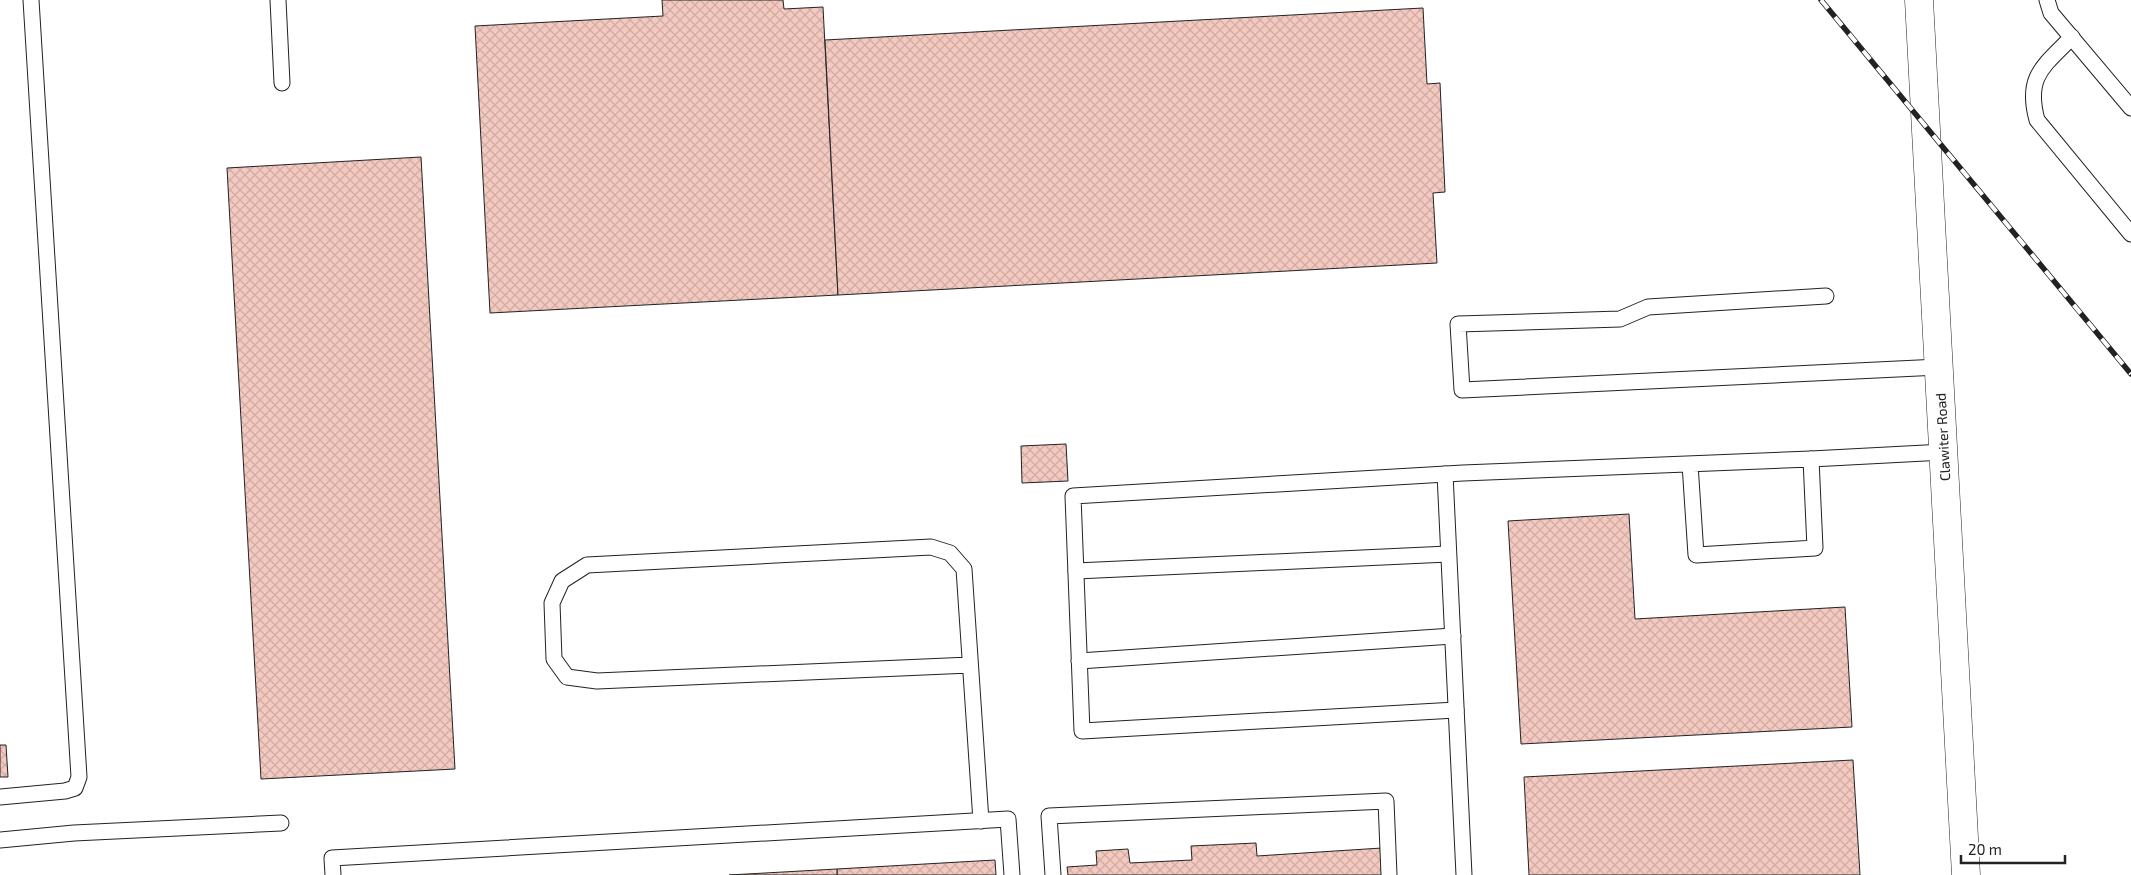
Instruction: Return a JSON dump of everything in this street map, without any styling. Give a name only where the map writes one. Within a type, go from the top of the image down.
[{"type":"street","name":"Clawiter Road","points":[[1919,0],[1966,875]]},
{"type":"lane","points":[[0,797],[65,791],[75,788],[79,777],[31,0]]},
{"type":"lane","points":[[278,0],[282,83]]},
{"type":"lane","points":[[2046,0],[2051,13],[2131,108]]},
{"type":"lane","points":[[2072,38],[2038,73],[2033,90],[2033,106],[2037,120],[2131,234]]},
{"type":"lane","points":[[1826,296],[1648,307],[1620,319],[1458,324],[1462,390],[1939,367]]},
{"type":"lane","points":[[1456,710],[1082,730],[1073,496],[1445,474],[1944,452]]},
{"type":"lane","points":[[1690,464],[1696,555],[1815,548],[1811,458]]},
{"type":"lane","points":[[1445,474],[1464,875]]},
{"type":"lane","points":[[970,665],[597,681],[568,677],[554,659],[552,603],[562,581],[587,566],[931,548],[950,553],[964,569],[980,822]]},
{"type":"lane","points":[[1076,571],[1448,554]]},
{"type":"lane","points":[[1079,661],[1453,636]]},
{"type":"lane","points":[[1052,875],[1049,816],[1386,801],[1389,875]]},
{"type":"lane","points":[[333,875],[332,858],[1008,819],[1012,875]]},
{"type":"lane","points":[[0,840],[74,833],[281,823]]},
{"type":"building","points":[[662,0],[783,0],[784,9],[823,7],[838,295],[490,313],[475,26],[663,16]]},
{"type":"building","points":[[1423,8],[1427,84],[1440,83],[1445,192],[1433,193],[1437,263],[838,295],[825,40]]},
{"type":"building","points":[[421,157],[455,769],[261,779],[227,168]]},
{"type":"building","points":[[1066,444],[1068,481],[1022,483],[1021,446]]},
{"type":"building","points":[[1629,514],[1635,619],[1845,607],[1852,727],[1521,744],[1508,521]]},
{"type":"building","points":[[0,745],[6,745],[8,777],[0,777]]},
{"type":"building","points":[[1853,760],[1860,875],[1529,875],[1524,777]]},
{"type":"building","points":[[1256,843],[1257,856],[1382,848],[1384,875],[1068,875],[1067,867],[1097,865],[1096,851],[1128,849],[1130,863],[1192,860],[1191,846]]},
{"type":"building","points":[[995,860],[996,875],[837,875],[837,869]]},
{"type":"building","points":[[837,869],[837,875],[729,875]]},
{"type":"railway","points":[[1821,0],[2131,374]]}]
